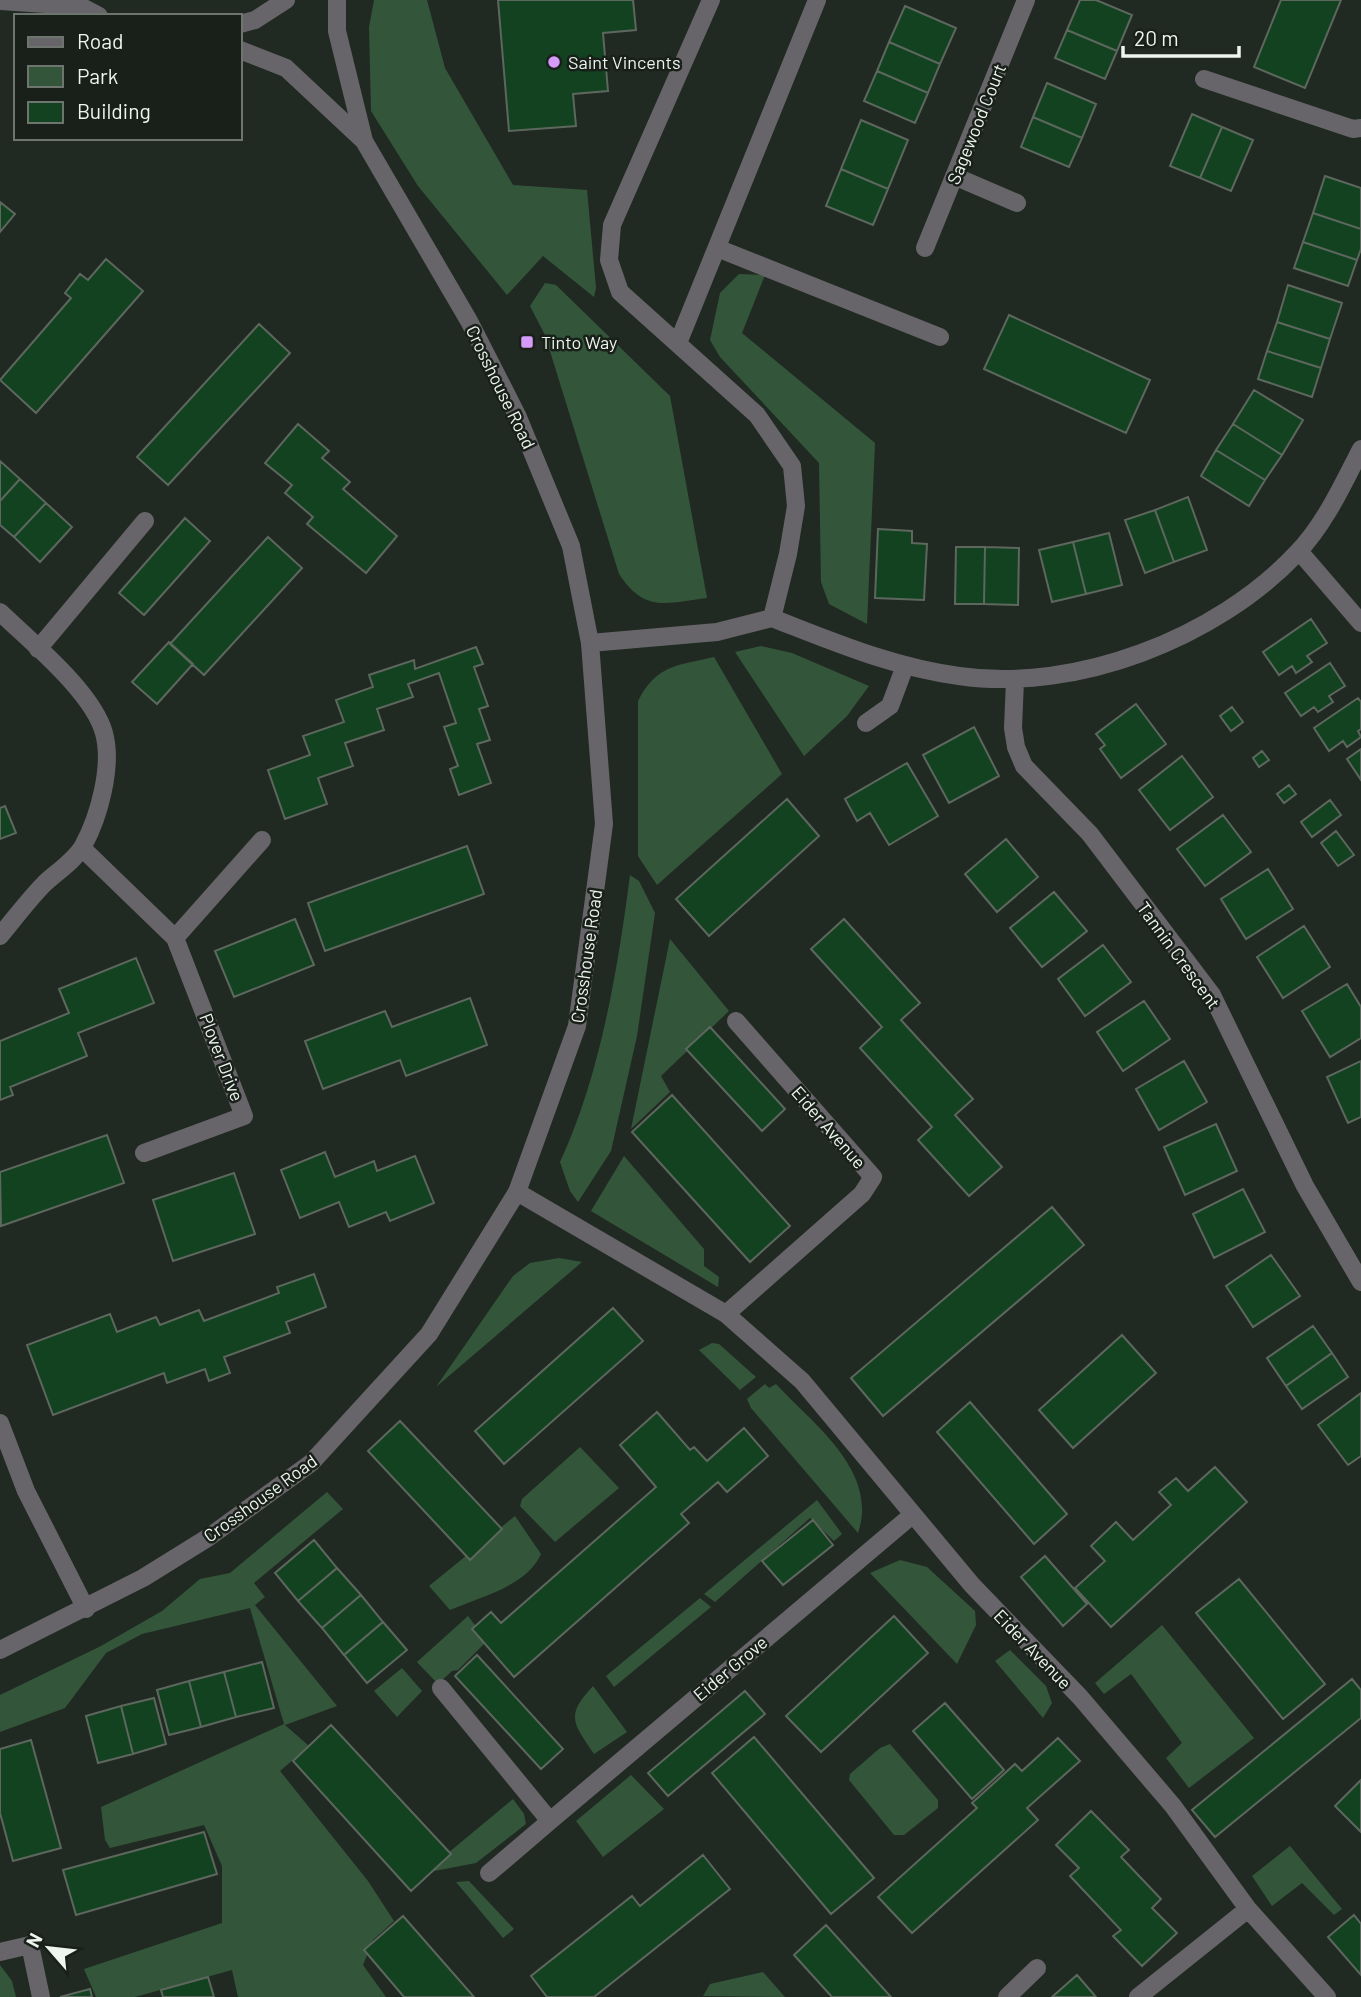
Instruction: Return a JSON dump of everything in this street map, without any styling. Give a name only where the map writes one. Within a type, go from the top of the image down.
[{"type":"street","points":[[242,23],[255,20],[286,0]]},
{"type":"street","name":"Crosshouse Road","points":[[0,1650],[86,1609],[209,1536],[311,1463],[429,1334],[517,1192],[577,1026],[604,824],[590,643],[571,546],[517,415],[469,321],[365,141],[337,30],[337,0]]},
{"type":"street","points":[[711,0],[612,225],[609,260],[620,292],[757,415],[792,466],[796,506],[788,554],[772,618]]},
{"type":"street","points":[[678,343],[817,0]]},
{"type":"street","name":"Sagewood Court","points":[[925,248],[1026,0]]},
{"type":"street","points":[[0,2],[72,3],[95,14]]},
{"type":"street","name":"Crosshouse Road","points":[[242,51],[286,68],[365,141]]},
{"type":"street","points":[[1204,79],[1353,129],[1361,128]]},
{"type":"street","points":[[954,176],[1017,203]]},
{"type":"street","points":[[717,248],[940,337]]},
{"type":"street","points":[[590,643],[717,632],[772,618],[875,659],[960,676],[1015,680],[1105,664],[1166,645],[1260,589],[1299,551],[1336,498],[1361,449]]},
{"type":"street","points":[[38,649],[145,521]]},
{"type":"street","points":[[1299,551],[1361,623]]},
{"type":"street","points":[[0,612],[67,676],[104,733],[102,803],[82,848],[43,886],[0,936]]},
{"type":"street","points":[[866,723],[890,706],[905,666]]},
{"type":"street","name":"Tannin Crescent","points":[[1015,680],[1013,728],[1016,747],[1024,766],[1090,834],[1212,995],[1305,1186],[1361,1282]]},
{"type":"street","points":[[175,938],[262,840]]},
{"type":"street","name":"Plover Drive","points":[[82,848],[175,938],[244,1116],[144,1153]]},
{"type":"street","name":"Eider Avenue","points":[[726,1314],[862,1194],[873,1177],[736,1021]]},
{"type":"street","name":"Eider Avenue","points":[[517,1192],[726,1314],[802,1381],[911,1516],[971,1585],[1080,1697],[1173,1806],[1248,1909],[1326,1997]]},
{"type":"street","points":[[0,1423],[26,1491],[86,1609]]},
{"type":"street","name":"Eider Grove","points":[[489,1873],[911,1516]]},
{"type":"street","points":[[441,1688],[550,1821]]},
{"type":"street","points":[[1138,1997],[1248,1909]]},
{"type":"street","points":[[0,1952],[30,1945],[41,1997]]},
{"type":"street","points":[[1007,1997],[1037,1968]]},
{"type":"green space","points":[[374,0],[427,0],[445,68],[513,185],[587,190],[596,288],[594,297],[543,256],[507,295],[418,186],[371,111],[369,27]]},
{"type":"green space","points":[[739,274],[765,275],[742,333],[875,443],[867,624],[829,604],[821,582],[819,463],[720,357],[710,340],[720,293]]},
{"type":"green space","points":[[545,283],[556,285],[670,396],[707,598],[657,603],[638,595],[619,574],[545,335],[530,306]]},
{"type":"green space","points":[[761,646],[792,653],[869,686],[847,716],[804,756],[735,652]]},
{"type":"green space","points":[[714,657],[782,774],[657,885],[638,856],[638,701],[653,680],[669,668]]},
{"type":"green space","points":[[630,875],[639,881],[655,913],[637,1036],[611,1151],[578,1202],[570,1191],[560,1162],[574,1129],[597,1058],[620,947]]},
{"type":"green space","points":[[670,939],[729,1011],[661,1076],[670,1092],[631,1129]]},
{"type":"green space","points":[[624,1156],[704,1249],[704,1266],[719,1277],[718,1287],[591,1211]]},
{"type":"green space","points":[[559,1258],[582,1262],[436,1387],[513,1276],[530,1263]]},
{"type":"green space","points":[[712,1343],[719,1344],[756,1377],[740,1390],[699,1350]]},
{"type":"green space","points":[[765,1384],[769,1388],[776,1384],[824,1433],[851,1469],[859,1489],[862,1510],[858,1533],[751,1408],[747,1399]]},
{"type":"green space","points":[[580,1447],[619,1488],[555,1542],[520,1506],[522,1499]]},
{"type":"green space","points":[[327,1492],[343,1509],[254,1583],[265,1597],[255,1605],[337,1706],[285,1725],[309,1746],[280,1771],[368,1881],[394,1921],[373,1940],[363,1965],[386,1997],[238,1997],[232,1970],[135,1997],[96,1997],[84,1969],[222,1923],[222,1866],[204,1825],[110,1848],[105,1840],[101,1807],[284,1724],[250,1608],[142,1634],[106,1653],[65,1708],[0,1732],[0,1695],[101,1646],[162,1611],[200,1579],[230,1573]]},
{"type":"green space","points":[[817,1500],[842,1534],[834,1541],[810,1518],[715,1602],[704,1594]]},
{"type":"green space","points":[[515,1516],[541,1554],[534,1565],[502,1589],[450,1610],[429,1586]]},
{"type":"green space","points":[[900,1560],[927,1567],[975,1611],[976,1625],[957,1664],[870,1573]]},
{"type":"green space","points":[[700,1598],[711,1607],[614,1687],[606,1676]]},
{"type":"green space","points":[[468,1616],[487,1641],[458,1670],[452,1671],[440,1682],[435,1681],[417,1662]]},
{"type":"green space","points":[[1162,1625],[1254,1738],[1189,1788],[1166,1758],[1182,1743],[1131,1674],[1104,1694],[1095,1683]]},
{"type":"green space","points":[[1010,1650],[1046,1686],[1052,1703],[1043,1718],[995,1661]]},
{"type":"green space","points":[[402,1668],[422,1691],[397,1717],[374,1691]]},
{"type":"green space","points":[[593,1686],[627,1732],[594,1754],[575,1720],[578,1705]]},
{"type":"green space","points":[[890,1744],[938,1800],[938,1808],[904,1835],[894,1835],[849,1780],[850,1774],[880,1748]]},
{"type":"green space","points":[[631,1775],[664,1809],[603,1857],[576,1821]]},
{"type":"green space","points":[[513,1799],[524,1814],[526,1824],[476,1863],[424,1873]]},
{"type":"green space","points":[[1290,1846],[1342,1909],[1334,1915],[1302,1883],[1272,1906],[1252,1876]]},
{"type":"green space","points":[[469,1881],[514,1929],[503,1938],[456,1882]]},
{"type":"green space","points":[[0,1965],[12,1981],[16,1997],[0,1997]]},
{"type":"green space","points":[[763,1972],[785,1997],[703,1996],[710,1984]]},
{"type":"building","name":"Saint Vincents","points":[[498,0],[633,0],[636,30],[603,33],[608,91],[573,94],[576,126],[509,131]]},
{"type":"building","points":[[1080,0],[1096,0],[1132,15],[1117,51],[1067,30]]},
{"type":"building","points":[[1281,0],[1341,0],[1305,88],[1254,67]]},
{"type":"building","points":[[905,6],[956,28],[940,64],[889,42]]},
{"type":"building","points":[[1067,30],[1117,51],[1105,79],[1055,58]]},
{"type":"building","points":[[889,42],[940,64],[928,93],[877,71]]},
{"type":"building","points":[[877,71],[928,93],[915,123],[864,101]]},
{"type":"building","points":[[1047,83],[1096,104],[1082,138],[1033,117]]},
{"type":"building","points":[[1192,114],[1222,127],[1200,178],[1170,166]]},
{"type":"building","points":[[1033,117],[1082,138],[1069,167],[1021,147]]},
{"type":"building","points":[[861,120],[908,140],[888,189],[841,169]]},
{"type":"building","points":[[1222,127],[1253,140],[1231,191],[1200,178]]},
{"type":"building","points":[[841,169],[888,189],[873,225],[826,206]]},
{"type":"building","points":[[1325,176],[1361,188],[1361,229],[1313,213]]},
{"type":"building","points":[[0,202],[15,214],[0,232]]},
{"type":"building","points":[[1313,213],[1361,229],[1361,249],[1357,260],[1303,242]]},
{"type":"building","points":[[1303,242],[1357,260],[1348,286],[1294,268]]},
{"type":"building","points":[[106,259],[143,291],[36,413],[0,380],[71,298],[65,293],[80,274],[88,280]]},
{"type":"building","points":[[1288,285],[1342,303],[1330,339],[1277,322]]},
{"type":"building","points":[[1009,315],[1150,380],[1126,433],[984,369]]},
{"type":"building","points":[[1277,322],[1330,339],[1321,368],[1267,351]]},
{"type":"building","points":[[259,324],[290,353],[168,485],[137,457]]},
{"type":"building","points":[[1267,351],[1321,368],[1312,397],[1258,379]]},
{"type":"building","points":[[1254,390],[1303,420],[1282,455],[1233,424]]},
{"type":"building","points":[[298,424],[329,451],[322,458],[350,482],[343,489],[397,536],[366,573],[307,524],[313,517],[285,493],[292,485],[265,463]]},
{"type":"building","points":[[1233,424],[1282,455],[1265,480],[1216,450]]},
{"type":"building","points":[[1216,450],[1265,480],[1249,506],[1201,476]]},
{"type":"building","points":[[0,461],[20,479],[0,501]]},
{"type":"building","points":[[20,479],[46,503],[14,537],[0,525],[0,501]]},
{"type":"building","points":[[1188,497],[1207,550],[1174,562],[1155,510]]},
{"type":"building","points":[[46,503],[72,527],[40,562],[14,537]]},
{"type":"building","points":[[1155,510],[1174,562],[1145,573],[1125,520]]},
{"type":"building","points":[[185,518],[210,541],[144,615],[119,593]]},
{"type":"building","points":[[878,529],[912,531],[912,543],[927,544],[924,600],[875,598]]},
{"type":"building","points":[[1109,533],[1122,585],[1086,594],[1073,542]]},
{"type":"building","points":[[268,537],[302,568],[204,675],[170,644]]},
{"type":"building","points":[[1073,542],[1086,594],[1052,602],[1039,550]]},
{"type":"building","points":[[956,547],[985,547],[984,604],[955,604]]},
{"type":"building","points":[[985,547],[1019,548],[1018,605],[984,604]]},
{"type":"building","points":[[1311,619],[1327,643],[1307,656],[1312,662],[1296,673],[1292,666],[1279,675],[1263,652]]},
{"type":"building","points":[[169,642],[193,664],[157,704],[132,682]]},
{"type":"building","points":[[476,647],[483,664],[474,667],[488,706],[479,709],[490,740],[477,744],[491,783],[459,795],[450,769],[458,766],[444,727],[456,723],[439,673],[408,684],[413,697],[377,709],[384,730],[345,743],[353,766],[318,778],[327,804],[285,819],[268,770],[310,755],[303,736],[344,722],[336,700],[373,687],[369,675],[414,660],[415,669]]},
{"type":"building","points":[[1330,663],[1345,686],[1329,696],[1333,702],[1318,712],[1314,707],[1301,716],[1285,693]]},
{"type":"building","points":[[1358,698],[1361,702],[1361,729],[1358,731],[1361,737],[1347,747],[1343,741],[1329,751],[1314,728]]},
{"type":"building","points":[[1136,704],[1166,744],[1121,778],[1100,749],[1105,745],[1096,734]]},
{"type":"building","points":[[1232,707],[1243,722],[1231,731],[1220,716]]},
{"type":"building","points":[[974,727],[999,776],[949,803],[923,755]]},
{"type":"building","points":[[1361,749],[1361,780],[1347,759]]},
{"type":"building","points":[[1262,751],[1269,760],[1259,767],[1253,758]]},
{"type":"building","points":[[1182,756],[1213,797],[1170,830],[1139,790]]},
{"type":"building","points":[[907,763],[938,816],[889,845],[870,813],[857,821],[845,799]]},
{"type":"building","points":[[1289,785],[1296,794],[1284,803],[1277,794]]},
{"type":"building","points":[[787,799],[819,836],[709,936],[676,899]]},
{"type":"building","points":[[1330,800],[1341,815],[1312,837],[1301,822]]},
{"type":"building","points":[[5,806],[16,833],[0,839],[0,808]]},
{"type":"building","points":[[1223,815],[1251,852],[1205,886],[1177,849]]},
{"type":"building","points":[[1336,831],[1354,855],[1338,866],[1321,843]]},
{"type":"building","points":[[1006,839],[1038,877],[997,912],[965,874]]},
{"type":"building","points":[[467,846],[484,894],[325,951],[308,903]]},
{"type":"building","points":[[1268,869],[1293,909],[1246,939],[1221,899]]},
{"type":"building","points":[[1054,892],[1087,931],[1042,967],[1010,928]]},
{"type":"building","points":[[295,919],[314,965],[234,997],[215,951]]},
{"type":"building","points":[[844,919],[920,1003],[901,1020],[973,1099],[955,1115],[1002,1167],[969,1196],[918,1140],[932,1127],[860,1048],[882,1027],[811,949]]},
{"type":"building","points":[[1304,926],[1330,967],[1283,998],[1257,957]]},
{"type":"building","points":[[1103,945],[1131,982],[1085,1016],[1058,979]]},
{"type":"building","points":[[136,958],[154,1003],[78,1033],[87,1056],[10,1087],[13,1095],[0,1100],[0,1041],[69,1013],[59,989]]},
{"type":"building","points":[[1347,984],[1361,1007],[1361,1038],[1330,1057],[1302,1011]]},
{"type":"building","points":[[470,998],[487,1045],[406,1076],[400,1060],[323,1089],[305,1041],[385,1011],[392,1027]]},
{"type":"building","points":[[1144,1001],[1170,1039],[1123,1071],[1097,1032]]},
{"type":"building","points":[[710,1027],[785,1109],[762,1131],[686,1049]]},
{"type":"building","points":[[1184,1061],[1207,1102],[1159,1130],[1136,1089]]},
{"type":"building","points":[[1361,1061],[1361,1117],[1348,1123],[1327,1077]]},
{"type":"building","points":[[672,1095],[790,1226],[750,1262],[632,1132]]},
{"type":"building","points":[[1216,1124],[1237,1171],[1185,1195],[1164,1147]]},
{"type":"building","points":[[107,1135],[124,1183],[1,1226],[0,1172]]},
{"type":"building","points":[[325,1152],[335,1177],[374,1161],[377,1171],[415,1156],[434,1203],[390,1221],[386,1212],[349,1227],[339,1202],[300,1218],[281,1170]]},
{"type":"building","points":[[234,1173],[255,1234],[173,1261],[153,1200]]},
{"type":"building","points":[[1243,1189],[1265,1232],[1214,1258],[1193,1214]]},
{"type":"building","points":[[1052,1207],[1084,1245],[883,1416],[851,1378]]},
{"type":"building","points":[[1271,1255],[1300,1296],[1253,1327],[1226,1286]]},
{"type":"building","points":[[314,1274],[326,1307],[286,1322],[290,1333],[224,1357],[230,1373],[209,1381],[205,1369],[167,1383],[164,1373],[53,1415],[27,1345],[110,1314],[117,1332],[156,1317],[160,1325],[199,1310],[204,1321],[279,1293],[277,1287]]},
{"type":"building","points":[[613,1308],[643,1341],[504,1464],[475,1431]]},
{"type":"building","points":[[1313,1326],[1332,1353],[1286,1386],[1267,1358]]},
{"type":"building","points":[[1122,1335],[1156,1373],[1073,1448],[1039,1410]]},
{"type":"building","points":[[1332,1353],[1348,1377],[1302,1409],[1286,1386]]},
{"type":"building","points":[[1361,1393],[1361,1456],[1348,1465],[1318,1425]]},
{"type":"building","points":[[970,1402],[1067,1514],[1034,1544],[937,1432]]},
{"type":"building","points":[[657,1412],[690,1450],[694,1447],[707,1461],[744,1428],[768,1456],[727,1492],[718,1482],[681,1514],[689,1523],[514,1677],[472,1629],[491,1612],[501,1623],[656,1487],[620,1445]]},
{"type":"building","points":[[400,1421],[502,1529],[470,1560],[368,1451]]},
{"type":"building","points":[[1215,1467],[1247,1502],[1111,1627],[1075,1588],[1105,1561],[1091,1546],[1116,1522],[1133,1540],[1171,1505],[1159,1492],[1176,1478],[1188,1491]]},
{"type":"building","points":[[813,1520],[833,1545],[783,1585],[762,1561]]},
{"type":"building","points":[[314,1540],[337,1568],[298,1601],[275,1573]]},
{"type":"building","points":[[1045,1556],[1087,1604],[1063,1626],[1021,1577]]},
{"type":"building","points":[[337,1568],[361,1595],[322,1628],[298,1601]]},
{"type":"building","points":[[1239,1579],[1325,1684],[1283,1719],[1196,1613]]},
{"type":"building","points":[[361,1595],[383,1622],[344,1655],[322,1628]]},
{"type":"building","points":[[894,1616],[928,1653],[821,1752],[786,1716]]},
{"type":"building","points":[[383,1622],[407,1650],[367,1683],[344,1655]]},
{"type":"building","points":[[477,1655],[563,1749],[541,1769],[455,1676]]},
{"type":"building","points":[[262,1662],[274,1708],[236,1717],[224,1672]]},
{"type":"building","points":[[224,1672],[236,1717],[201,1727],[189,1681]]},
{"type":"building","points":[[1352,1679],[1361,1690],[1361,1718],[1215,1837],[1192,1810]]},
{"type":"building","points":[[189,1681],[201,1727],[169,1735],[157,1690]]},
{"type":"building","points":[[745,1691],[765,1714],[668,1796],[648,1773]]},
{"type":"building","points":[[154,1698],[166,1744],[133,1754],[121,1706]]},
{"type":"building","points":[[945,1703],[1004,1770],[972,1799],[913,1731]]},
{"type":"building","points":[[121,1706],[133,1754],[98,1763],[86,1716]]},
{"type":"building","points":[[331,1725],[451,1854],[411,1891],[293,1761]]},
{"type":"building","points":[[754,1737],[874,1878],[831,1914],[712,1773]]},
{"type":"building","points":[[1058,1738],[1080,1761],[1027,1808],[1038,1820],[912,1933],[878,1897],[977,1808],[972,1803],[1015,1764],[1022,1771]]},
{"type":"building","points":[[31,1740],[61,1848],[13,1861],[0,1813],[0,1749]]},
{"type":"building","points":[[1361,1780],[1361,1832],[1335,1806]]},
{"type":"building","points":[[1091,1811],[1129,1850],[1121,1857],[1161,1899],[1152,1908],[1177,1933],[1142,1966],[1113,1936],[1121,1930],[1070,1876],[1079,1868],[1056,1845]]},
{"type":"building","points":[[204,1832],[217,1874],[76,1915],[63,1870]]},
{"type":"building","points":[[703,1855],[730,1889],[594,1997],[547,1997],[531,1976],[632,1896],[640,1906]]},
{"type":"building","points":[[1354,1915],[1361,1924],[1361,1975],[1328,1937]]},
{"type":"building","points":[[403,1916],[474,1997],[404,1997],[364,1950]]},
{"type":"building","points":[[826,1925],[891,1997],[832,1997],[794,1955]]},
{"type":"building","points":[[1077,1975],[1096,1997],[1052,1997]]},
{"type":"building","points":[[208,1977],[214,1997],[163,1997],[161,1990]]},
{"type":"building","points":[[90,1989],[92,1997],[60,1997]]},
{"type":"place","name":"Saint Vincents","points":[[554,62]]},
{"type":"place","name":"Tinto Way","points":[[527,342]]}]
